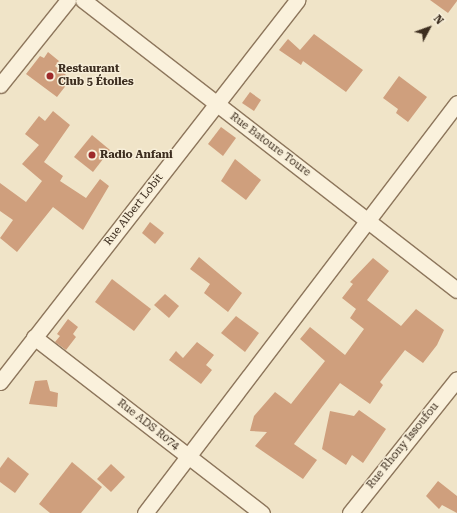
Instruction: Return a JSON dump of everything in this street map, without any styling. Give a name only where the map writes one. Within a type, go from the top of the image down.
[{"type":"street","points":[[0,85],[68,0]]},
{"type":"street","name":"Rue Batoure Toure","points":[[83,0],[457,290]]},
{"type":"street","name":"Rue Albert Lobit","points":[[0,382],[217,105],[297,0]]},
{"type":"street","points":[[146,513],[366,219],[457,103]]},
{"type":"street","name":"Rue ADS R074","points":[[34,337],[262,513]]},
{"type":"street","name":"Rue Rhony Issoufou","points":[[350,513],[457,379]]},
{"type":"building","points":[[430,0],[457,0],[457,1],[448,13]]},
{"type":"building","points":[[314,34],[363,70],[346,92],[303,61],[301,65],[279,50],[288,39],[300,50]]},
{"type":"building","points":[[48,52],[59,61],[55,66],[71,79],[57,97],[26,74],[40,56],[44,58]]},
{"type":"building","points":[[399,76],[427,97],[408,122],[396,113],[398,109],[383,98]]},
{"type":"building","points":[[250,92],[261,100],[254,111],[242,103]]},
{"type":"building","points":[[53,111],[70,125],[44,162],[63,176],[60,181],[86,198],[100,179],[109,186],[83,230],[53,207],[17,252],[0,238],[13,220],[0,211],[0,183],[26,202],[42,181],[22,164],[39,145],[25,134],[39,116],[45,121]]},
{"type":"building","points":[[221,127],[236,138],[223,156],[208,144]]},
{"type":"building","points":[[92,135],[110,150],[93,172],[74,157]]},
{"type":"building","points":[[235,159],[261,180],[246,200],[221,181]]},
{"type":"building","points":[[150,222],[164,233],[155,244],[142,233]]},
{"type":"building","points":[[199,257],[242,293],[228,312],[204,293],[210,284],[190,269]]},
{"type":"building","points":[[373,258],[389,271],[367,300],[401,326],[416,309],[444,330],[437,345],[423,363],[405,350],[380,382],[383,385],[370,404],[340,383],[294,444],[317,460],[303,479],[255,446],[267,432],[250,431],[254,416],[275,392],[291,404],[325,361],[300,339],[310,327],[345,355],[364,329],[350,318],[356,309],[342,298],[353,284],[350,282]]},
{"type":"building","points":[[112,279],[151,309],[134,331],[95,302]]},
{"type":"building","points":[[165,294],[179,306],[169,318],[154,305]]},
{"type":"building","points":[[236,316],[259,333],[245,352],[221,333]]},
{"type":"building","points":[[68,319],[78,327],[73,334],[76,337],[66,350],[55,342],[60,336],[57,334]]},
{"type":"building","points":[[197,342],[214,355],[206,365],[212,370],[201,384],[169,360],[176,351],[183,358]]},
{"type":"building","points":[[47,380],[50,391],[58,393],[57,407],[29,404],[35,381]]},
{"type":"building","points":[[359,410],[386,429],[363,463],[352,455],[346,465],[322,449],[330,411],[354,416]]},
{"type":"building","points":[[8,457],[29,474],[15,493],[0,482],[0,468]]},
{"type":"building","points":[[72,462],[102,487],[81,513],[50,513],[39,504]]},
{"type":"building","points":[[111,464],[125,477],[111,492],[97,479]]},
{"type":"building","points":[[438,481],[457,496],[457,513],[442,505],[439,509],[426,496]]},
{"type":"place","name":"Restaurant Club 5 Étoiles","points":[[50,76]]},
{"type":"place","name":"Radio Anfani","points":[[92,155]]}]
